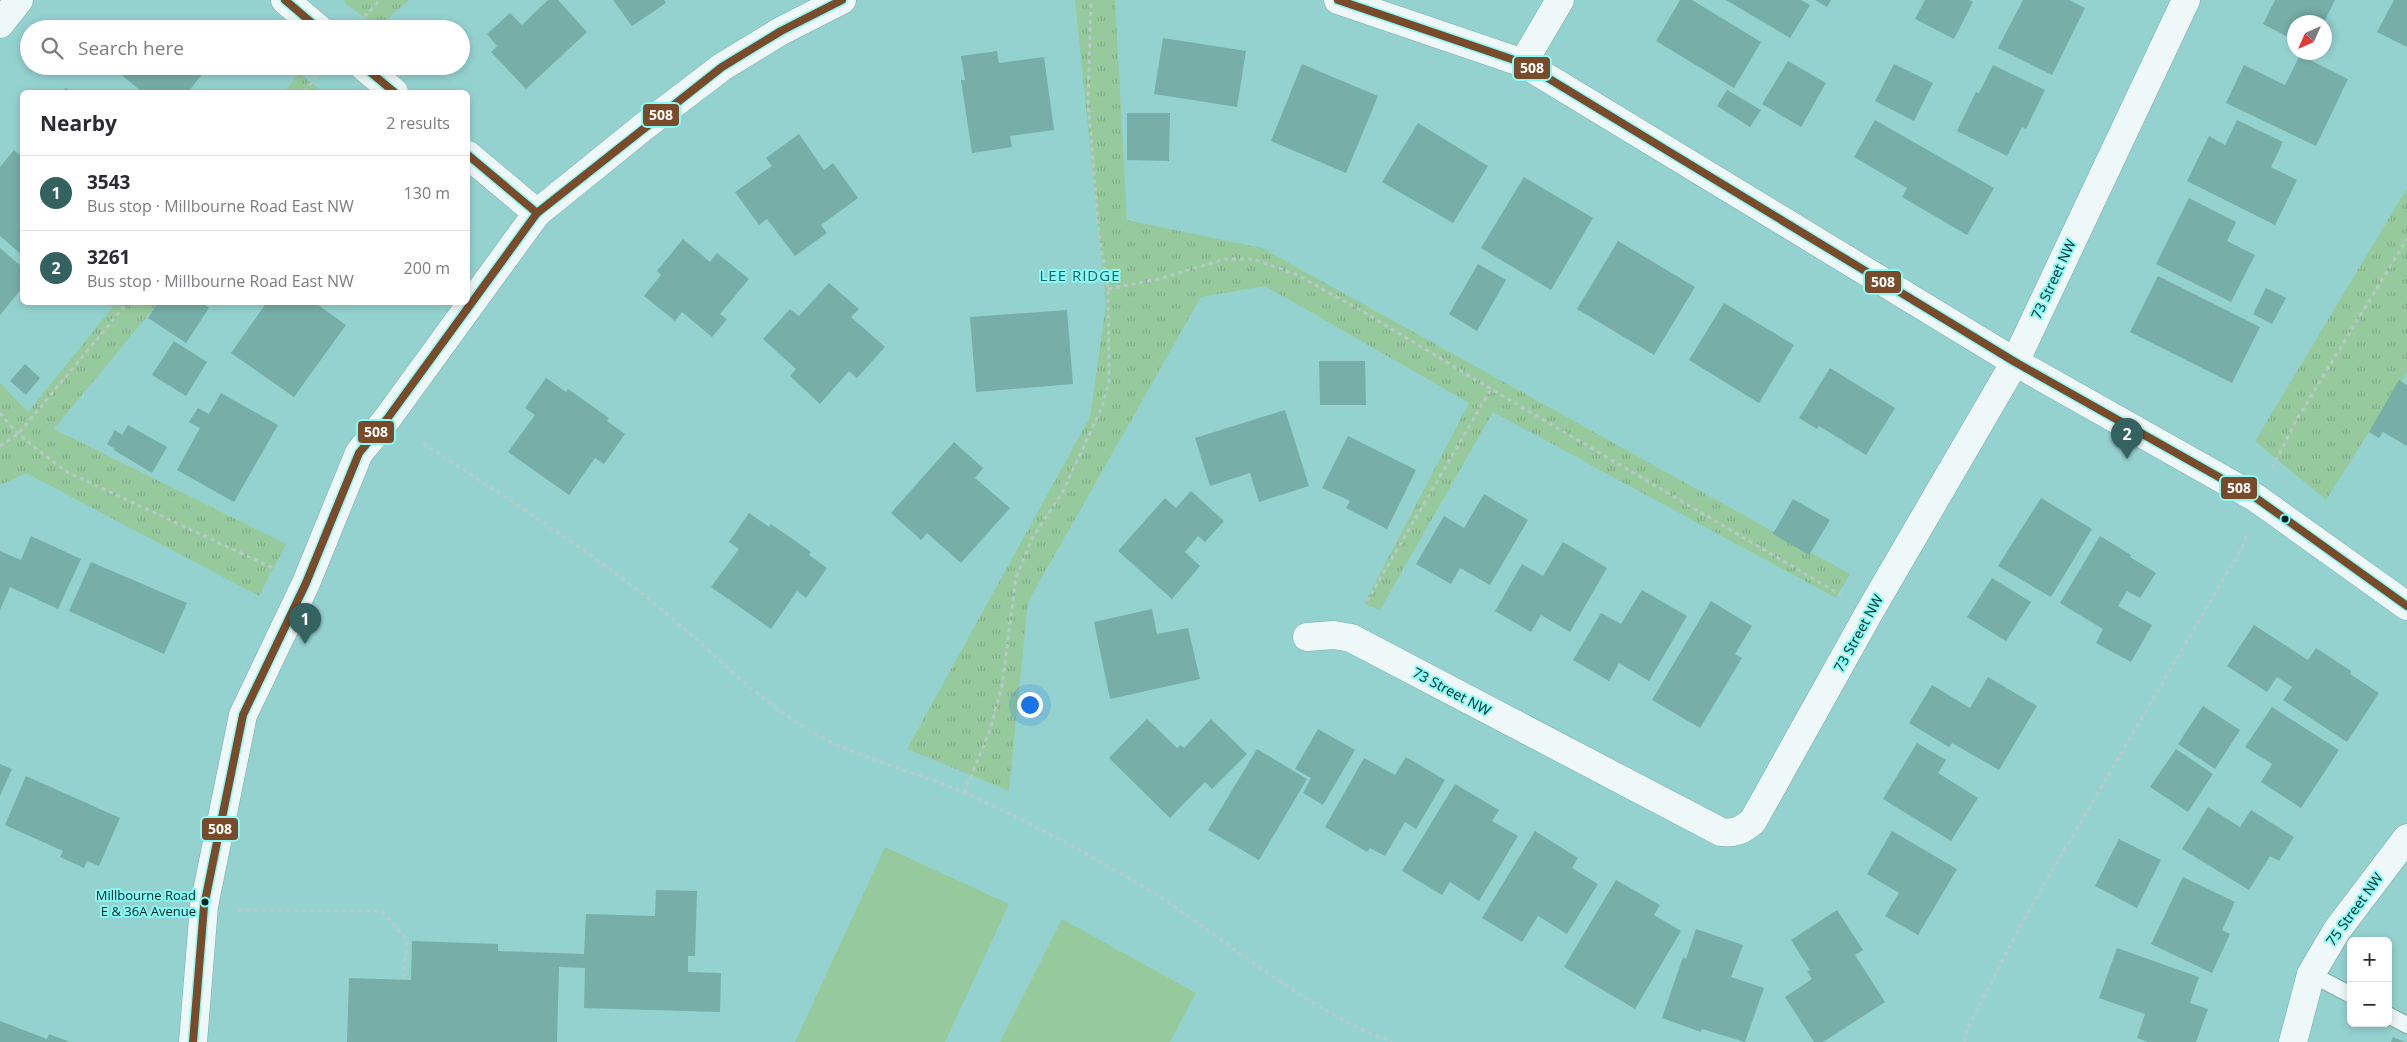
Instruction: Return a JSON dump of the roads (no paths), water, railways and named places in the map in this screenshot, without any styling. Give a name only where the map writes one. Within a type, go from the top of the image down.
[{"type":"street","points":[[0,24],[19,0]]},
{"type":"street","points":[[285,0],[308,20]]},
{"type":"street","points":[[193,1042],[204,906],[243,715],[306,583],[359,454],[387,419],[537,213],[642,128],[722,67],[781,31],[842,0]]},
{"type":"street","points":[[1338,0],[1523,63],[2014,362],[2256,498],[2407,606]]},
{"type":"street","points":[[1523,63],[1560,0]]},
{"type":"street","name":"73 Street NW","points":[[1306,637],[1334,635],[1351,638],[1721,832],[1731,833],[1740,831],[1753,821],[1870,611],[2014,362],[2186,0]]},
{"type":"street","points":[[374,75],[392,90]]},
{"type":"street","points":[[470,156],[537,213]]},
{"type":"street","name":"75 Street NW","points":[[2293,1042],[2311,974],[2336,930],[2407,838]]},
{"type":"lane","points":[[2311,974],[2347,993]]},
{"type":"lane","points":[[2392,1017],[2407,1025]]},
{"type":"place","name":"3261","points":[[2127,459]]},
{"type":"place","name":"3543","points":[[305,644]]},
{"type":"place","name":"Millbourne Road E & 36A Avenue","points":[[205,902]]},
{"type":"district","name":"LEE RIDGE","points":[[1080,275]]}]
